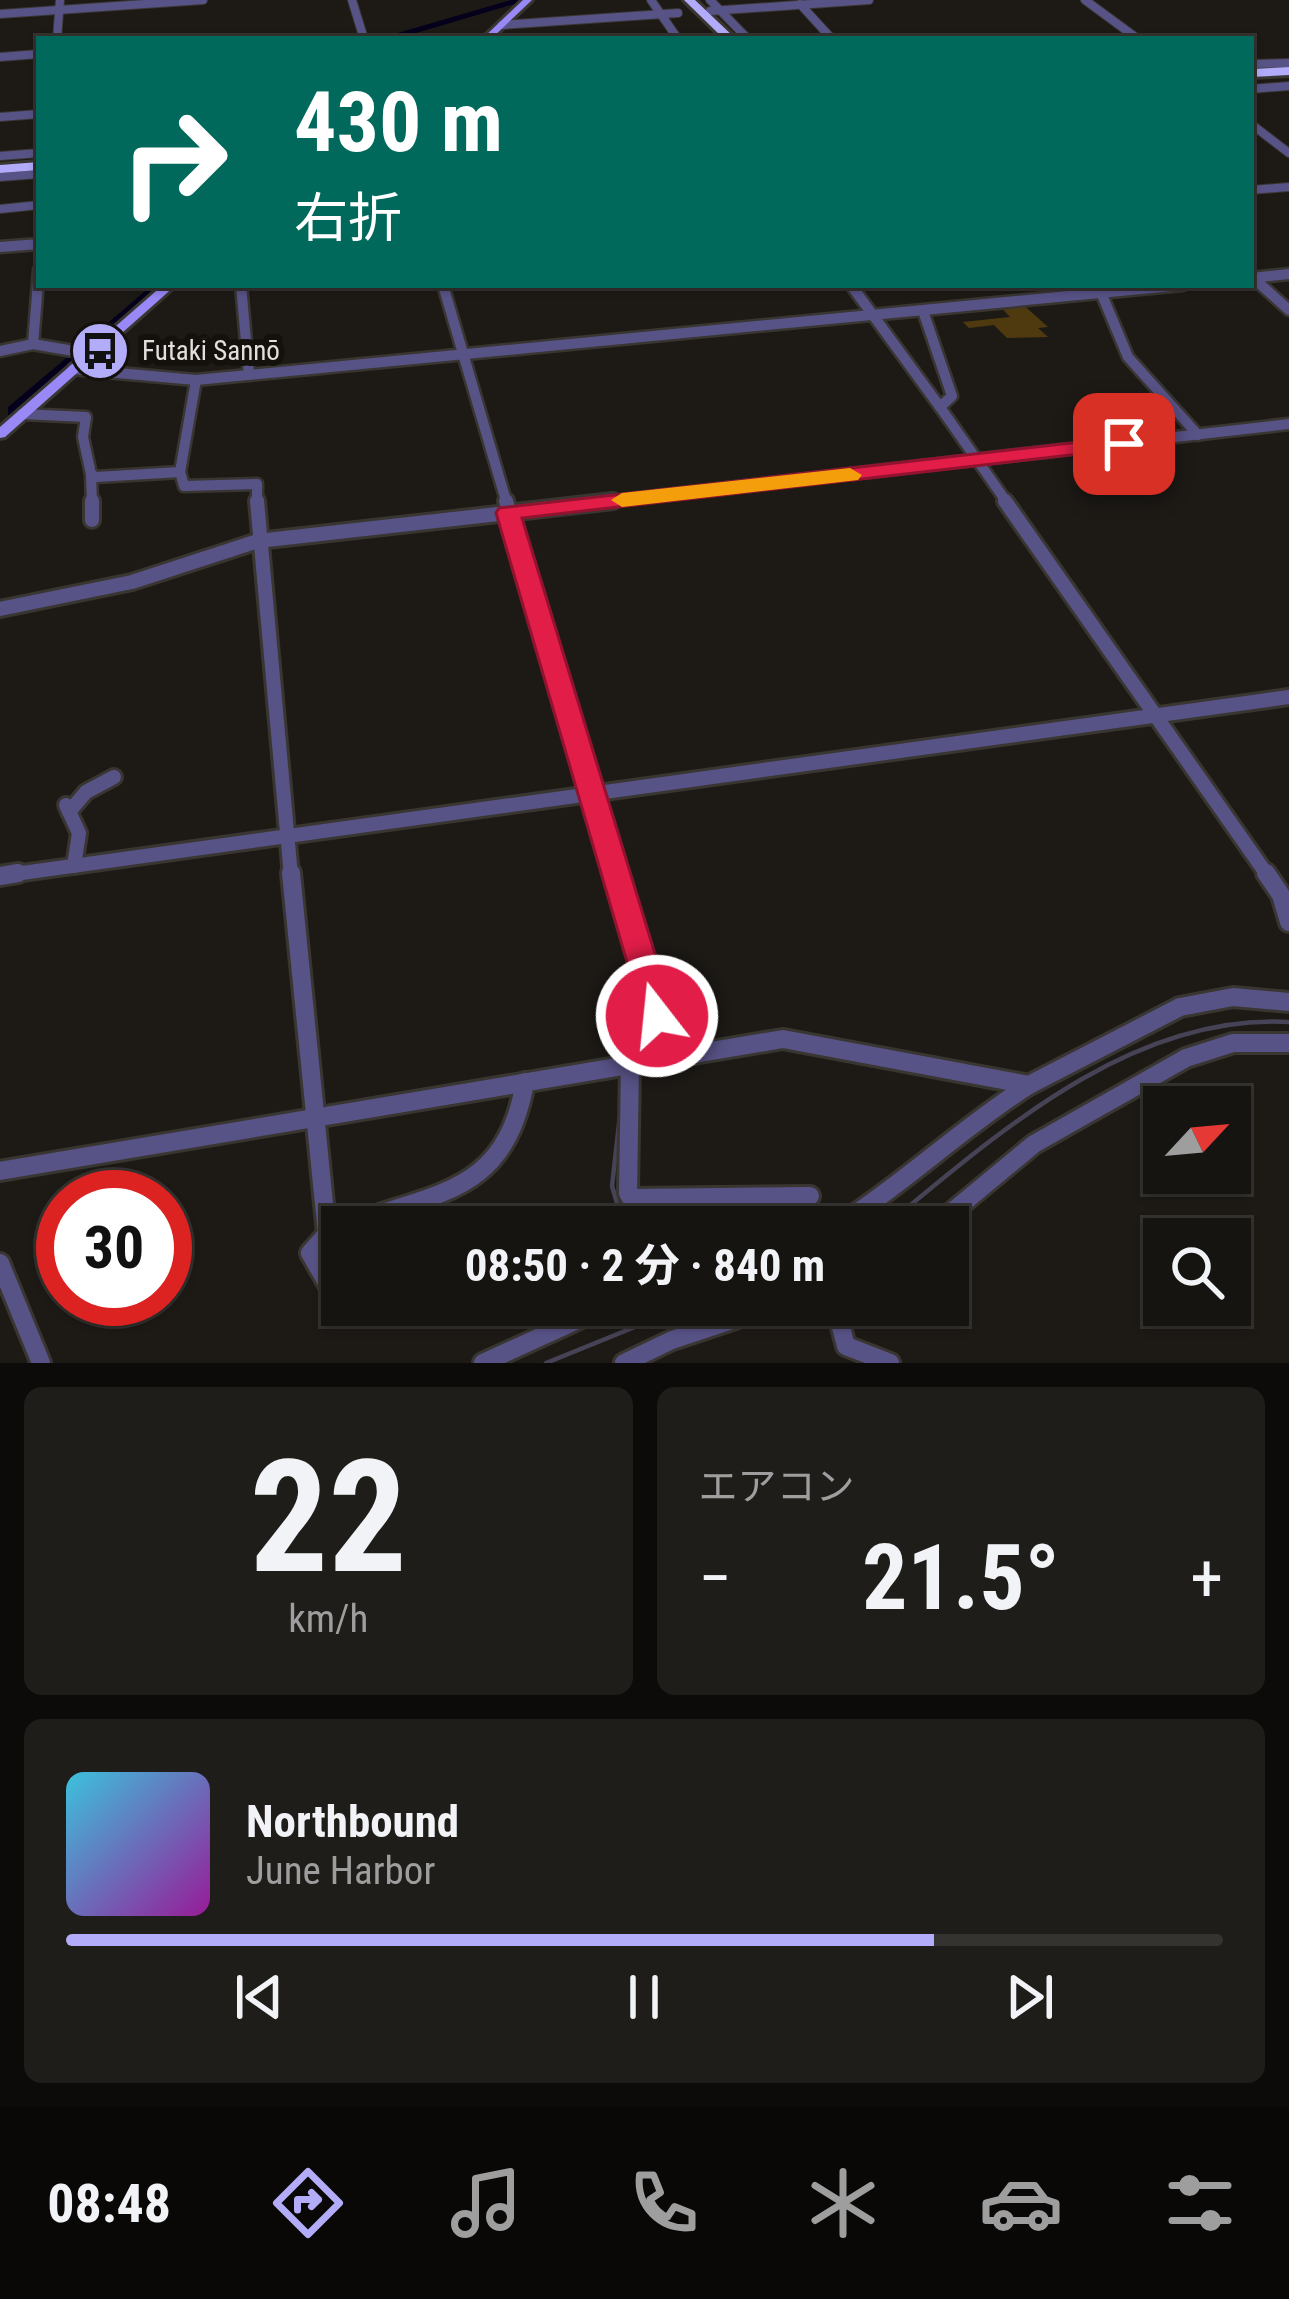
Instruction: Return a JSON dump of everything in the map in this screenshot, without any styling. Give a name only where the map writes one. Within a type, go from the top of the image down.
[{"type":"highway","points":[[695,5],[716,36]]},
{"type":"highway","points":[[695,5],[716,36]]},
{"type":"highway","points":[[1254,71],[1289,70]]},
{"type":"highway","points":[[0,167],[36,164]]},
{"type":"main road","points":[[489,36],[528,0]]},
{"type":"main road","points":[[0,434],[167,288]]},
{"type":"street","points":[[0,17],[60,5],[203,0]]},
{"type":"street","points":[[352,0],[363,36]]},
{"type":"street","points":[[651,0],[676,36]]},
{"type":"street","points":[[502,25],[661,14],[695,5],[869,0]]},
{"type":"street","points":[[1085,0],[1134,36]]},
{"type":"street","points":[[798,2],[829,36]]},
{"type":"street","points":[[57,36],[60,5]]},
{"type":"street","points":[[695,5],[743,36]]},
{"type":"street","points":[[515,24],[521,36]]},
{"type":"street","points":[[0,57],[36,54]]},
{"type":"street","points":[[1254,88],[1289,86]]},
{"type":"street","points":[[0,117],[36,114]]},
{"type":"street","points":[[1254,126],[1289,153]]},
{"type":"street","points":[[1254,190],[1289,187]]},
{"type":"street","points":[[0,209],[36,206]]},
{"type":"street","points":[[0,247],[36,244]]},
{"type":"street","points":[[1254,277],[1289,274]]},
{"type":"street","points":[[1254,279],[1289,310]]},
{"type":"street","points":[[33,344],[38,288]]},
{"type":"street","points":[[241,288],[249,375]]},
{"type":"street","points":[[443,288],[670,1059]]},
{"type":"street","points":[[853,288],[1281,895],[1289,922]]},
{"type":"street","points":[[73,369],[196,380],[874,316],[1100,289],[1110,304],[1108,315],[1117,333],[1166,409],[1198,435]]},
{"type":"street","points":[[923,311],[952,396],[940,407]]},
{"type":"street","points":[[0,351],[33,344],[91,354]]},
{"type":"street","points":[[196,380],[180,472],[184,486],[257,484],[258,541],[323,1206]]},
{"type":"street","points":[[22,414],[86,417],[83,437],[91,474],[92,520]]},
{"type":"street","points":[[0,609],[132,582],[258,541],[1289,424]]},
{"type":"street","points":[[91,474],[180,472]]},
{"type":"street","points":[[0,876],[1289,697]]},
{"type":"street","points":[[74,866],[80,833],[67,808],[115,777]]},
{"type":"street","points":[[869,1206],[965,1126],[1029,1085],[1180,1007],[1233,997],[1289,1001]]},
{"type":"street","points":[[0,1171],[783,1039],[1029,1085]]},
{"type":"street","points":[[959,1206],[1034,1144],[1186,1058],[1233,1043],[1289,1042]]},
{"type":"street","points":[[630,1065],[626,1171],[636,1206]]},
{"type":"street","points":[[388,1206],[477,1179],[516,1136],[525,1082]]},
{"type":"street","points":[[631,1198],[810,1196]]},
{"type":"street","points":[[321,1240],[310,1253],[321,1272]]},
{"type":"street","points":[[0,1263],[41,1363]]},
{"type":"street","points":[[483,1363],[564,1326]]},
{"type":"street","points":[[624,1363],[714,1326]]},
{"type":"street","points":[[841,1326],[846,1346],[890,1363]]},
{"type":"shaded area","points":[[1020,302],[1048,327],[1038,328],[1048,337],[1007,338],[994,325],[969,328],[963,322],[1010,317],[998,304]]},
{"type":"waterway","points":[[394,36],[523,0]]},
{"type":"waterway","points":[[86,350],[158,288]]},
{"type":"waterway","points":[[37,390],[77,357]]},
{"type":"waterway","points":[[14,411],[30,396]]},
{"type":"waterway","points":[[910,1206],[1021,1118],[1122,1058],[1176,1037],[1231,1024],[1289,1022]]},
{"type":"waterway","points":[[618,1206],[612,1186],[620,1115]]},
{"type":"waterway","points":[[546,1363],[637,1326]]},
{"type":"slow traffic","points":[[622,500],[850,475]]},
{"type":"place","name":"Futaki Sannō","points":[[100,351]]},
{"type":"route","points":[[657,1016],[508,513],[1124,444]]}]
